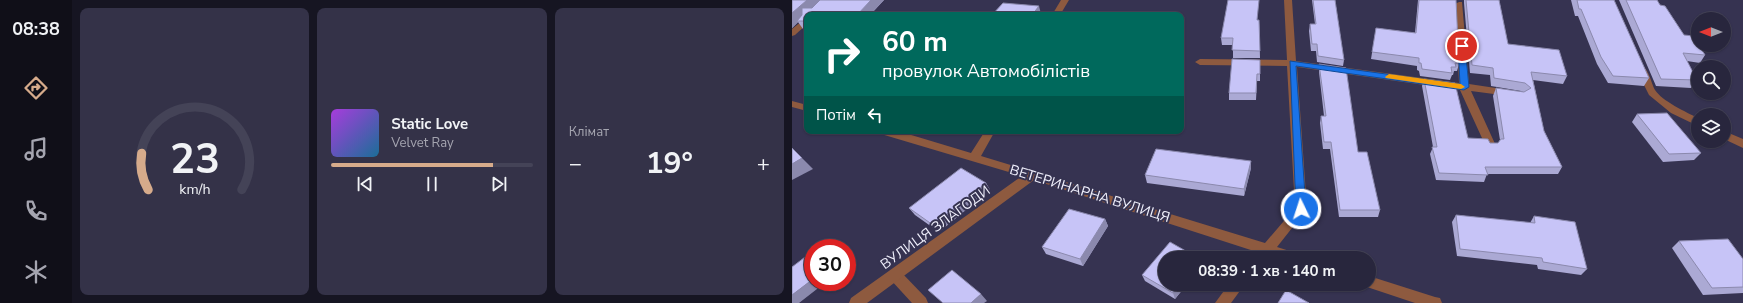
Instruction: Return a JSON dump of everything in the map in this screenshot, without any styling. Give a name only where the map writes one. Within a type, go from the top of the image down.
[{"type":"street","points":[[1058,12],[1065,0]]},
{"type":"street","points":[[1266,251],[1301,209],[1288,0]]},
{"type":"street","points":[[1459,4],[1464,87],[1491,146]]},
{"type":"street","points":[[792,33],[804,23]]},
{"type":"street","points":[[1637,57],[1652,93],[1675,111],[1691,119]]},
{"type":"street","points":[[1200,62],[1292,63],[1521,95]]},
{"type":"street","points":[[792,104],[804,107]]},
{"type":"street","name":"ВЕТЕРИНАРНА ВУЛИЦЯ","points":[[895,134],[1032,175],[1255,251]]},
{"type":"street","points":[[974,158],[988,134]]},
{"type":"street","points":[[1731,138],[1743,144]]},
{"type":"street","name":"ВУЛИЦЯ ЗЛАГОДИ","points":[[856,303],[1032,175]]},
{"type":"street","points":[[895,275],[921,303]]},
{"type":"street","points":[[1376,284],[1435,303]]},
{"type":"street","points":[[1222,303],[1232,291]]},
{"type":"building","points":[[792,0],[807,0],[792,13]]},
{"type":"building","points":[[820,0],[871,0],[860,12],[804,12],[804,21],[797,21],[802,15],[802,8],[812,8]]},
{"type":"building","points":[[1228,0],[1259,0],[1257,20],[1259,20],[1260,51],[1232,50],[1233,38],[1221,38]]},
{"type":"building","points":[[1313,0],[1335,0],[1344,60],[1318,56],[1317,44],[1312,44],[1310,24],[1316,24]]},
{"type":"building","points":[[1419,0],[1456,0],[1459,64],[1455,63],[1456,67],[1451,67],[1452,73],[1422,69],[1421,63],[1419,63],[1419,58],[1372,52],[1376,28],[1416,33]]},
{"type":"building","points":[[1466,0],[1499,0],[1508,44],[1559,50],[1567,76],[1531,72],[1544,131],[1562,167],[1485,167],[1488,175],[1439,173],[1432,147],[1437,147],[1424,79],[1455,83],[1468,138],[1488,139],[1490,143],[1498,143],[1501,139],[1504,139],[1496,88],[1524,92],[1531,88],[1525,83],[1494,78],[1493,68],[1472,65]]},
{"type":"building","points":[[1577,0],[1614,0],[1649,78],[1613,76],[1601,57],[1581,9],[1579,9]]},
{"type":"building","points":[[1626,0],[1657,0],[1660,5],[1665,6],[1684,35],[1691,36],[1691,52],[1703,52],[1705,55],[1683,53],[1691,68],[1691,80],[1661,79]]},
{"type":"building","points":[[1003,3],[1039,6],[1034,12],[995,12]]},
{"type":"building","points":[[1232,59],[1260,60],[1260,74],[1257,74],[1256,93],[1229,93]]},
{"type":"building","points":[[1319,64],[1346,68],[1358,152],[1367,152],[1380,210],[1340,210],[1331,142],[1324,142],[1321,116],[1326,116]]},
{"type":"building","points":[[1667,113],[1691,141],[1691,148],[1697,148],[1701,153],[1669,154],[1637,114]]},
{"type":"building","points":[[792,148],[802,158],[792,164]]},
{"type":"building","points":[[1156,149],[1251,161],[1244,189],[1145,175]]},
{"type":"building","points":[[961,168],[986,183],[933,225],[909,208]]},
{"type":"building","points":[[1069,209],[1105,219],[1080,259],[1042,247]]},
{"type":"building","points":[[1456,215],[1535,223],[1534,216],[1575,222],[1587,269],[1543,262],[1542,258],[1460,249]]},
{"type":"building","points":[[1728,239],[1743,259],[1743,287],[1712,288],[1679,241]]},
{"type":"building","points":[[1170,242],[1186,251],[1162,251]]},
{"type":"building","points":[[1158,256],[1158,284],[1142,275]]},
{"type":"building","points":[[804,258],[804,286],[792,295],[792,267]]},
{"type":"building","points":[[952,270],[981,294],[971,303],[943,303],[928,290]]},
{"type":"building","points":[[1285,291],[1288,291],[1309,303],[1278,303]]},
{"type":"slow traffic","points":[[1389,77],[1461,87]]},
{"type":"route","points":[[1301,209],[1292,63],[1464,87],[1462,46]]}]
